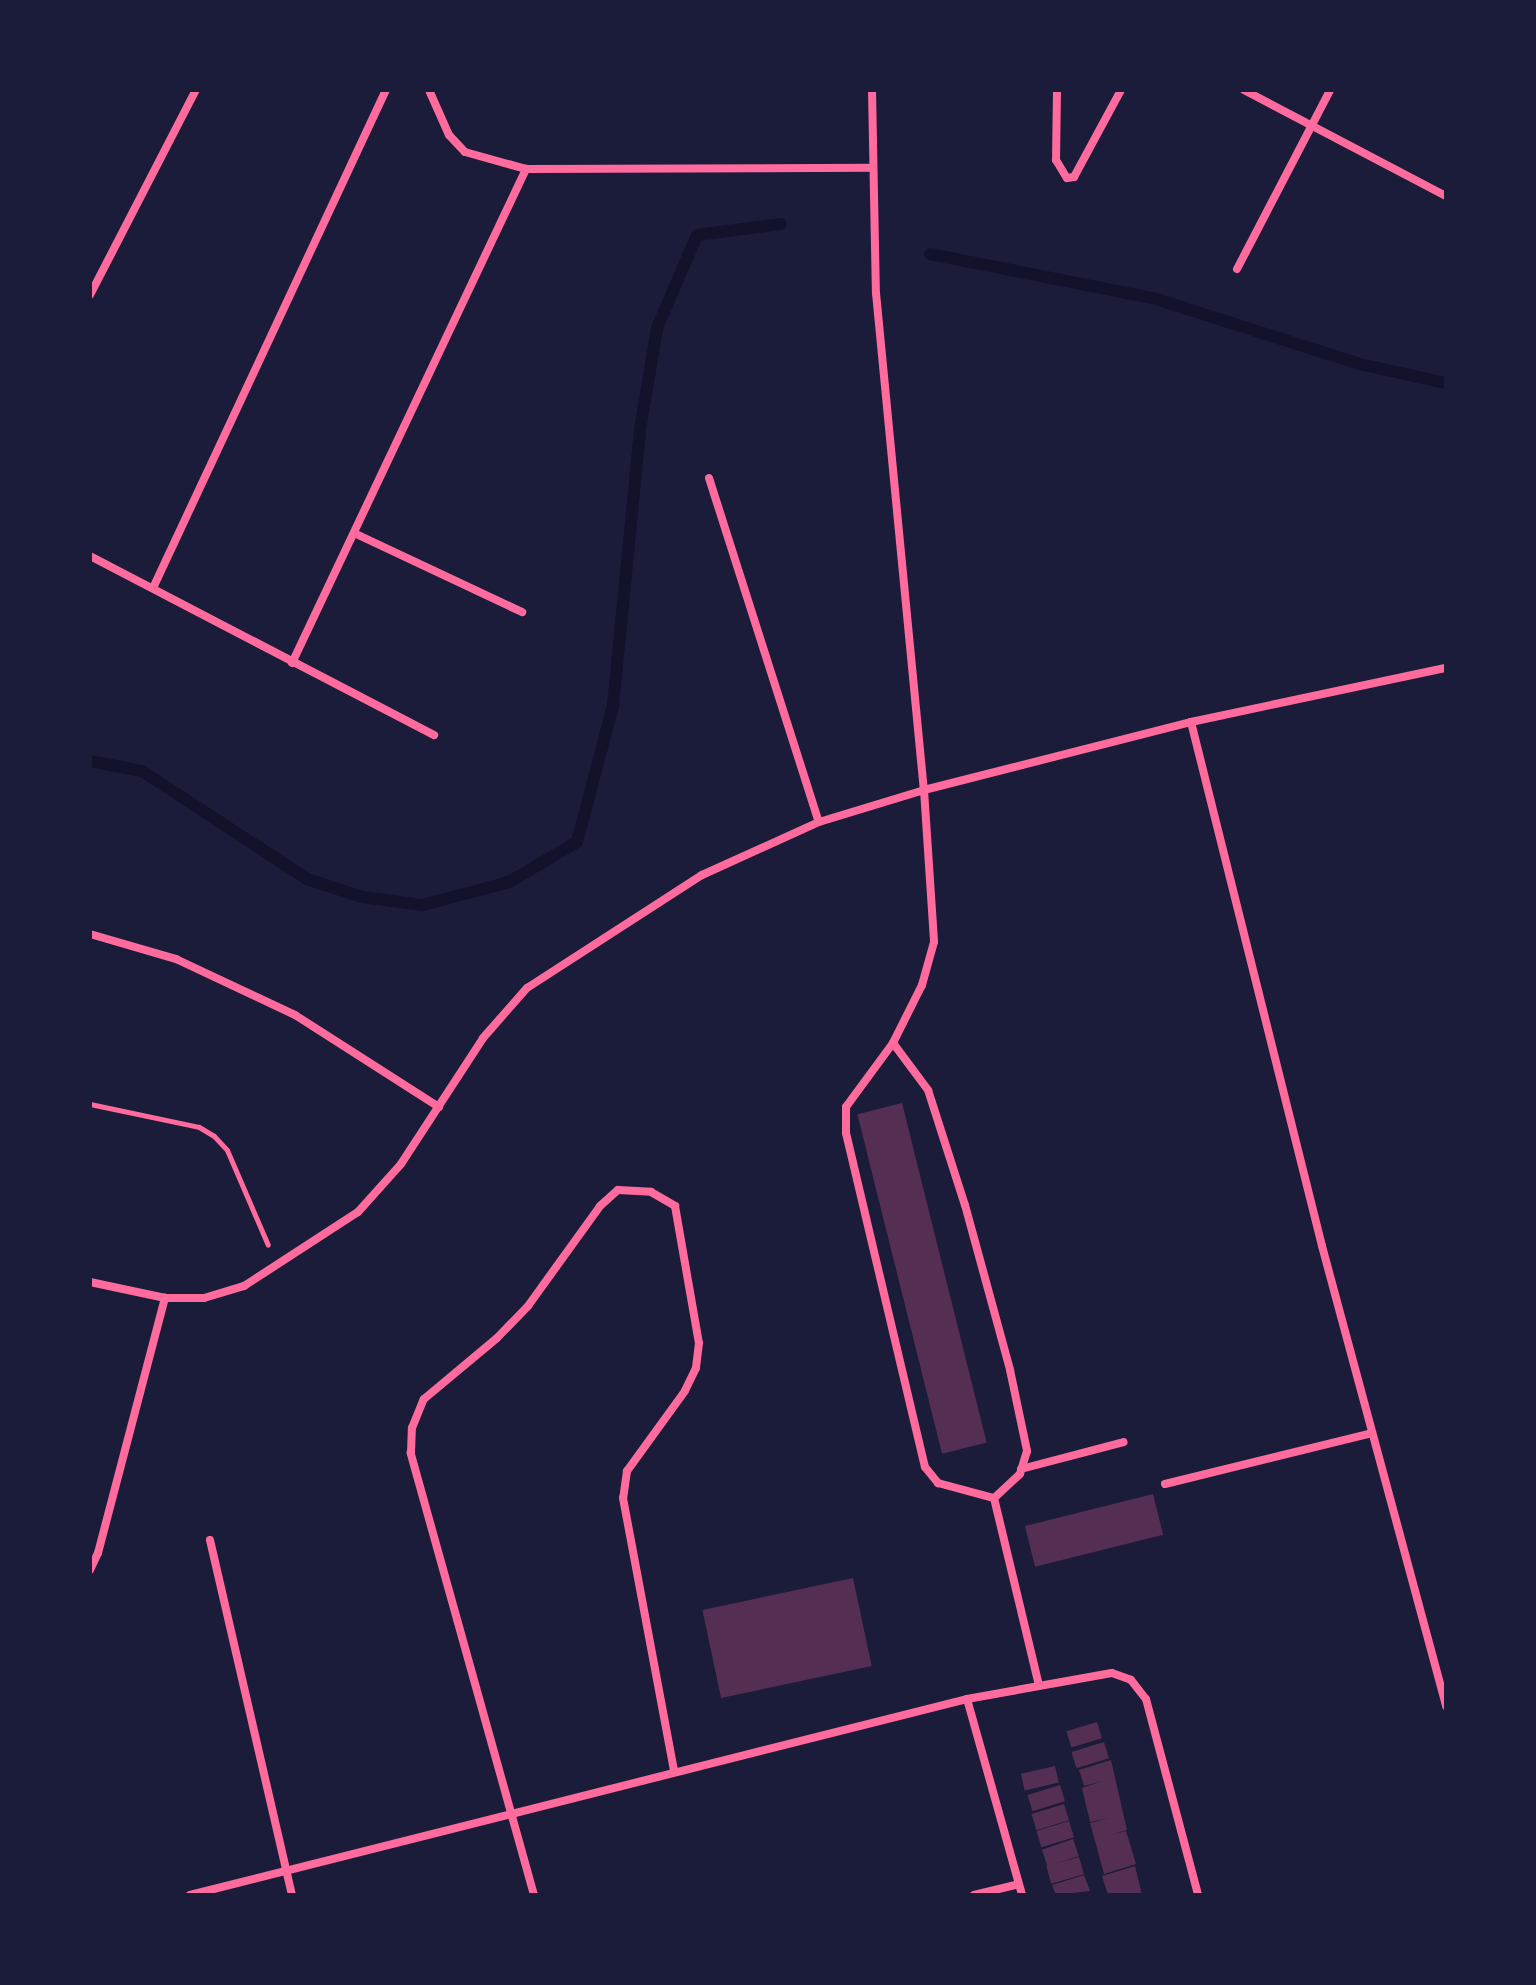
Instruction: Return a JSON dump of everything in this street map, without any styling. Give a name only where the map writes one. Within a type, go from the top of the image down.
[{"type":"street","points":[[90,295],[196,90]]},
{"type":"street","points":[[153,588],[386,90]]},
{"type":"street","points":[[429,90],[449,135],[465,152],[526,169],[872,168]]},
{"type":"street","points":[[872,90],[876,293],[924,790],[934,942],[922,985],[893,1043],[846,1107],[846,1133],[925,1467],[938,1483],[994,1498],[1006,1490],[1021,1469],[1027,1451],[1022,1424],[965,1205],[928,1090],[893,1043]]},
{"type":"street","points":[[1057,90],[1056,160],[1067,178],[1074,177],[1121,90]]},
{"type":"street","points":[[1244,90],[1446,196]]},
{"type":"street","points":[[1237,269],[1330,90]]},
{"type":"street","points":[[292,663],[526,169]]},
{"type":"street","points":[[709,478],[819,822]]},
{"type":"street","points":[[354,533],[522,612]]},
{"type":"street","points":[[90,556],[434,735]]},
{"type":"street","points":[[90,1282],[165,1298],[204,1298],[244,1286],[358,1212],[401,1164],[483,1038],[527,988],[702,875],[819,822],[924,790],[1191,722],[1446,668]]},
{"type":"street","points":[[1191,722],[1372,1433],[1446,1707]]},
{"type":"street","points":[[90,934],[176,959],[295,1015],[439,1107]]},
{"type":"street","points":[[534,1895],[411,1453],[412,1428],[424,1399],[497,1338],[528,1306],[600,1206],[618,1190],[651,1192],[675,1206],[699,1343],[696,1368],[685,1391],[627,1471],[623,1498],[674,1771]]},
{"type":"street","points":[[90,1570],[98,1553],[165,1298]]},
{"type":"street","points":[[1165,1484],[1372,1433]]},
{"type":"street","points":[[1021,1469],[1124,1442]]},
{"type":"street","points":[[994,1498],[1039,1685]]},
{"type":"street","points":[[210,1540],[292,1895]]},
{"type":"street","points":[[190,1895],[286,1868],[967,1699],[1112,1673],[1131,1680],[1146,1699],[1198,1895]]},
{"type":"street","points":[[967,1699],[1022,1895]]},
{"type":"street","points":[[974,1895],[1019,1884]]},
{"type":"path","points":[[90,1104],[199,1127],[214,1136],[227,1150],[277,1264]]},
{"type":"building","points":[[902,1103],[987,1443],[942,1454],[857,1114]]},
{"type":"building","points":[[1153,1494],[1163,1535],[1035,1567],[1025,1526]]},
{"type":"building","points":[[853,1578],[872,1666],[721,1698],[702,1610]]},
{"type":"building","points":[[1097,1722],[1102,1738],[1071,1748],[1066,1731]]},
{"type":"building","points":[[1104,1742],[1109,1758],[1076,1768],[1071,1752]]},
{"type":"building","points":[[1111,1760],[1127,1830],[1107,1836],[1126,1831],[1136,1864],[1104,1874],[1090,1823],[1109,1818],[1090,1822],[1082,1788],[1102,1781],[1084,1786],[1079,1770]]},
{"type":"building","points":[[1055,1766],[1059,1783],[1025,1790],[1021,1774]]},
{"type":"building","points":[[1060,1785],[1065,1801],[1032,1811],[1027,1795]]},
{"type":"building","points":[[1064,1804],[1069,1820],[1036,1830],[1031,1814]]},
{"type":"building","points":[[1069,1821],[1074,1837],[1041,1847],[1036,1831]]},
{"type":"building","points":[[1073,1839],[1079,1856],[1048,1867],[1042,1850]]},
{"type":"building","points":[[1079,1857],[1084,1874],[1051,1884],[1046,1866]]},
{"type":"building","points":[[1135,1866],[1142,1895],[1108,1895],[1102,1876]]},
{"type":"building","points":[[1084,1875],[1090,1891],[1056,1895],[1052,1885]]},
{"type":"waterway","points":[[90,761],[142,771],[307,879],[362,897],[423,905],[509,882],[577,842],[613,706],[640,430],[657,328],[697,235],[780,224]]},
{"type":"waterway","points":[[930,254],[1153,298],[1360,364],[1446,383]]}]
